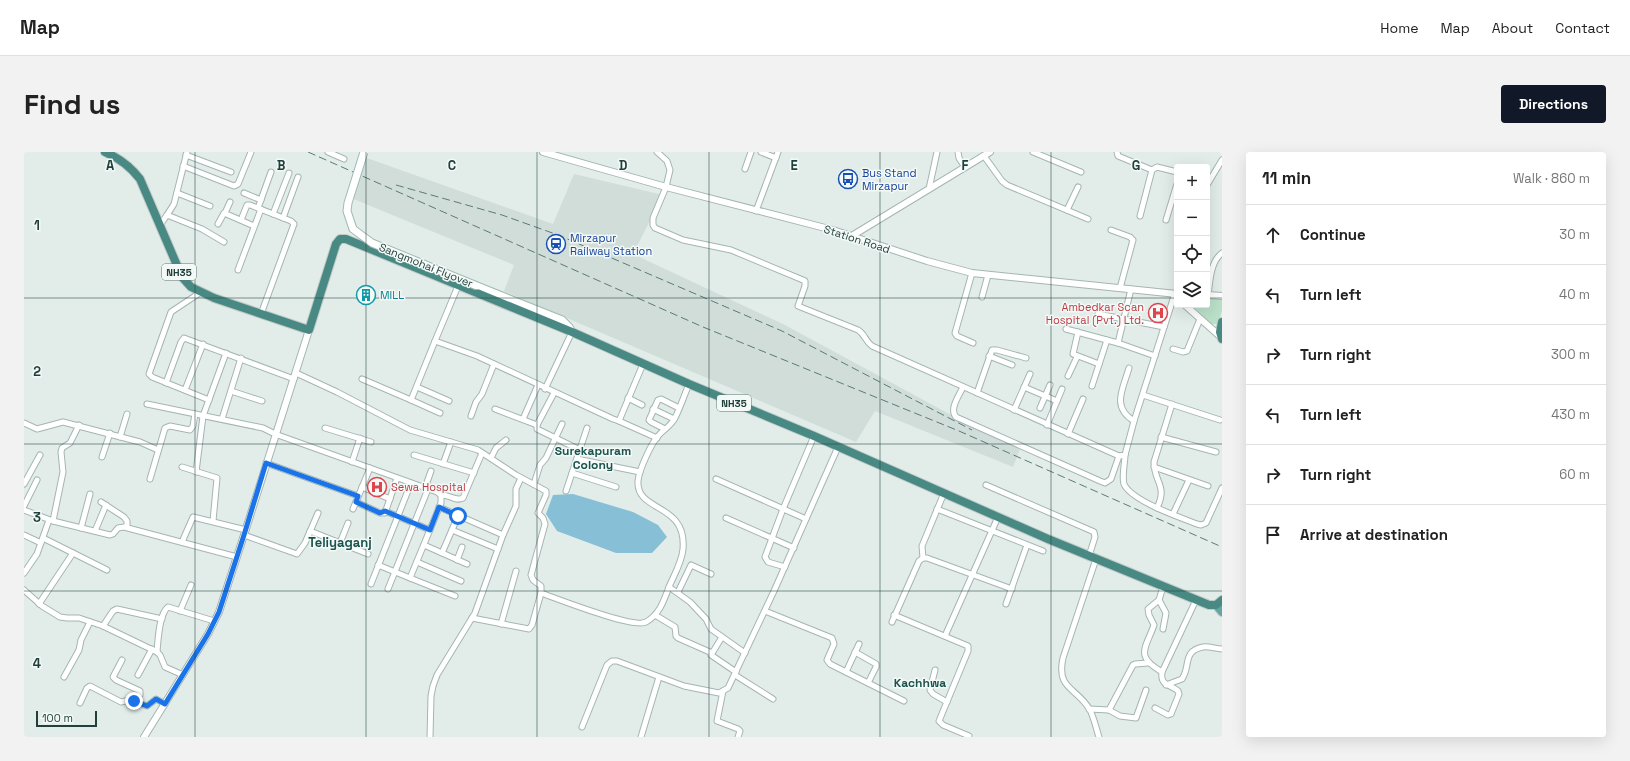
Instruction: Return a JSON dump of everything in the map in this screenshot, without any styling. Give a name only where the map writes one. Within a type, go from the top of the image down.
[{"type":"highway","name":"NH35","points":[[108,153],[132,169],[140,179],[182,277],[191,287],[201,292],[309,330],[336,244],[340,239],[350,240],[572,332],[1092,558],[1209,605],[1219,603]]},
{"type":"highway","points":[[1222,322],[1220,332],[1222,338]]},
{"type":"main road","name":"Sangmohai Flyover","points":[[364,152],[348,203],[347,211],[353,229],[372,243],[562,320],[572,332]]},
{"type":"main road","points":[[1219,603],[1222,612]]},
{"type":"street","points":[[183,166],[234,186],[238,184],[251,152]]},
{"type":"street","points":[[328,152],[344,159]]},
{"type":"street","name":"Station Road","points":[[543,152],[666,188],[833,230],[850,237],[927,261],[972,273],[1174,293]]},
{"type":"street","points":[[745,169],[751,152]]},
{"type":"street","points":[[761,152],[776,158]]},
{"type":"street","points":[[756,211],[778,152]]},
{"type":"street","points":[[929,190],[936,152]]},
{"type":"street","points":[[958,152],[959,158],[965,168]]},
{"type":"street","points":[[1032,152],[1081,172]]},
{"type":"street","points":[[1117,152],[1118,156],[1152,170]]},
{"type":"street","points":[[660,153],[669,165],[666,188],[653,218],[653,225],[655,228],[683,240],[732,250],[803,280],[805,281],[805,286],[798,306],[858,330],[864,334],[866,341],[872,346],[1047,425],[1119,456],[1125,455]]},
{"type":"street","points":[[160,225],[174,204],[186,154],[231,172]]},
{"type":"street","points":[[850,237],[987,154],[1002,181],[1007,185],[1088,219]]},
{"type":"street","points":[[1210,179],[1222,160]]},
{"type":"street","points":[[1140,216],[1152,170],[1157,167],[1174,171]]},
{"type":"street","points":[[238,270],[271,172]]},
{"type":"street","points":[[273,214],[289,173]]},
{"type":"street","points":[[283,218],[298,177]]},
{"type":"street","points":[[1067,210],[1078,187]]},
{"type":"street","points":[[176,193],[210,206]]},
{"type":"street","points":[[244,193],[261,200]]},
{"type":"street","points":[[1166,220],[1174,194]]},
{"type":"street","points":[[218,224],[222,215],[225,214],[230,202]]},
{"type":"street","points":[[241,220],[247,206],[250,205],[293,222],[294,226],[261,314]]},
{"type":"street","points":[[225,214],[254,226]]},
{"type":"street","points":[[167,215],[202,229],[224,242]]},
{"type":"street","points":[[1111,230],[1130,237],[1133,240],[1120,288]]},
{"type":"street","points":[[1210,285],[1214,264],[1218,256],[1222,253]]},
{"type":"street","points":[[972,273],[955,333],[957,336],[973,343]]},
{"type":"street","points":[[982,297],[988,275]]},
{"type":"street","points":[[411,400],[458,286]]},
{"type":"street","points":[[1118,343],[1131,289]]},
{"type":"street","points":[[201,292],[171,312],[168,316],[149,374],[152,377],[209,400]]},
{"type":"street","points":[[1210,295],[1222,296]]},
{"type":"street","points":[[1174,299],[1134,421],[1125,455],[1123,482],[1125,486],[1138,498],[1156,508],[1197,524],[1204,525],[1212,512],[1222,488]]},
{"type":"street","points":[[1188,308],[1222,338]]},
{"type":"street","points":[[1098,314],[1164,327]]},
{"type":"street","points":[[1173,349],[1183,352],[1187,351],[1200,319]]},
{"type":"street","points":[[1066,329],[1118,343],[1155,356]]},
{"type":"street","points":[[144,737],[183,675],[214,621],[237,557],[309,330]]},
{"type":"street","points":[[545,389],[572,332]]},
{"type":"street","points":[[1078,332],[1072,352],[1074,356],[1099,364]]},
{"type":"street","points":[[166,383],[182,340],[187,338],[337,392],[404,427],[482,453],[521,478],[544,490],[546,493],[538,513],[543,518],[545,524],[531,575],[532,580],[540,586],[541,593],[531,627],[526,629],[472,618]]},
{"type":"street","points":[[1092,386],[1107,340]]},
{"type":"street","points":[[435,341],[477,356],[545,389],[656,438]]},
{"type":"street","points":[[185,390],[202,344]]},
{"type":"street","points":[[977,393],[990,352],[994,349],[1026,358]]},
{"type":"street","points":[[196,472],[204,416],[226,353]]},
{"type":"street","points":[[989,356],[1012,365]]},
{"type":"street","points":[[1068,376],[1077,357]]},
{"type":"street","points":[[222,419],[241,358]]},
{"type":"street","points":[[471,416],[494,364]]},
{"type":"street","points":[[619,421],[643,364]]},
{"type":"street","points":[[1129,368],[1121,397],[1120,407],[1124,414],[1134,421]]},
{"type":"street","points":[[1014,410],[1030,374]]},
{"type":"street","points":[[362,379],[440,413]]},
{"type":"street","points":[[541,593],[603,615],[640,624],[647,621],[662,606],[683,550],[681,530],[676,519],[650,503],[644,497],[638,486],[640,472],[656,438],[674,419],[689,384]]},
{"type":"street","points":[[523,419],[538,385]]},
{"type":"street","points":[[1040,408],[1050,385]]},
{"type":"street","points":[[417,386],[449,401]]},
{"type":"street","points":[[963,387],[953,410],[956,417],[1100,481],[1105,483],[1111,479],[1119,456]]},
{"type":"street","points":[[1024,387],[1057,401]]},
{"type":"street","points":[[1047,425],[1062,389]]},
{"type":"street","points":[[231,391],[262,401]]},
{"type":"street","points":[[537,425],[554,393]]},
{"type":"street","points":[[1143,395],[1220,420]]},
{"type":"street","points":[[628,398],[642,404]]},
{"type":"street","points":[[665,429],[650,421],[659,399],[679,408]]},
{"type":"street","points":[[1068,434],[1083,399]]},
{"type":"street","points":[[147,404],[263,428],[275,434],[426,488],[441,495],[446,495],[461,500],[482,453]]},
{"type":"street","points":[[1156,508],[1162,492],[1154,467],[1161,437],[1172,404]]},
{"type":"street","points":[[495,409],[537,425],[537,429],[580,450]]},
{"type":"street","points":[[654,409],[674,419]]},
{"type":"street","points":[[120,437],[127,414]]},
{"type":"street","points":[[150,479],[158,450],[167,426],[190,430],[193,426],[195,414]]},
{"type":"street","points":[[24,423],[38,429],[59,422],[79,425],[150,446],[158,450]]},
{"type":"street","points":[[534,484],[540,465],[546,458],[562,424]]},
{"type":"street","points":[[24,573],[26,565],[37,554],[51,521],[64,472],[61,452],[62,448],[70,442],[79,425]]},
{"type":"street","points":[[325,428],[371,442]]},
{"type":"street","points":[[566,491],[587,428]]},
{"type":"street","points":[[102,457],[110,434]]},
{"type":"street","points":[[785,567],[768,562],[765,559],[783,509],[814,436]]},
{"type":"street","points":[[1161,437],[1216,452]]},
{"type":"street","points":[[352,462],[360,438]]},
{"type":"street","points":[[491,458],[496,448],[506,440]]},
{"type":"street","points":[[443,464],[451,442]]},
{"type":"street","points":[[582,727],[609,662],[617,661],[684,686],[712,692],[723,691],[728,688],[736,674],[794,548],[838,447]]},
{"type":"street","points":[[24,484],[40,455]]},
{"type":"street","points":[[414,455],[474,473]]},
{"type":"street","points":[[576,459],[640,472]]},
{"type":"street","points":[[266,463],[357,499],[380,513],[385,511],[430,530]]},
{"type":"street","points":[[182,467],[217,478],[213,521]]},
{"type":"street","points":[[1154,467],[1208,486]]},
{"type":"street","points":[[353,509],[370,468]]},
{"type":"street","points":[[388,589],[414,524],[431,471]]},
{"type":"street","points":[[572,473],[616,487]]},
{"type":"street","points":[[385,511],[397,478]]},
{"type":"street","points":[[430,737],[433,686],[437,675],[472,618],[503,535],[516,506],[516,489],[521,478]]},
{"type":"street","points":[[716,479],[806,519]]},
{"type":"street","points":[[24,506],[37,480]]},
{"type":"street","points":[[1173,514],[1189,480]]},
{"type":"street","points":[[371,584],[411,483]]},
{"type":"street","points":[[986,485],[1094,532],[1095,537],[1092,558],[1061,667],[1061,674],[1063,681],[1089,709],[1099,737]]},
{"type":"street","points":[[362,487],[390,499]]},
{"type":"street","points":[[923,558],[922,546],[944,493]]},
{"type":"street","points":[[81,528],[90,494]]},
{"type":"street","points":[[410,578],[439,507],[442,498],[441,495]]},
{"type":"street","points":[[95,531],[104,503],[124,517],[127,521],[127,527]]},
{"type":"street","points":[[439,507],[503,535]]},
{"type":"street","points":[[937,509],[1043,551]]},
{"type":"street","points":[[24,510],[51,521],[110,535],[113,534],[118,528],[127,527],[237,557]]},
{"type":"street","points":[[182,542],[193,517],[213,521],[245,532],[295,554],[298,553],[304,545],[318,512]]},
{"type":"street","points":[[442,553],[458,516]]},
{"type":"street","points":[[945,636],[998,517]]},
{"type":"street","points":[[726,518],[794,548]]},
{"type":"street","points":[[340,543],[348,523]]},
{"type":"street","points":[[452,530],[498,549]]},
{"type":"street","points":[[310,531],[368,554]]},
{"type":"street","points":[[24,535],[73,553],[107,570]]},
{"type":"street","points":[[424,545],[467,564]]},
{"type":"street","points":[[1006,604],[1027,545]]},
{"type":"street","points":[[457,560],[462,547]]},
{"type":"street","points":[[39,604],[73,553]]},
{"type":"street","points":[[892,622],[919,561],[923,558],[927,558],[973,574],[1012,589]]},
{"type":"street","points":[[417,562],[461,581]]},
{"type":"street","points":[[378,565],[455,596]]},
{"type":"street","points":[[678,592],[691,565],[711,574]]},
{"type":"street","points":[[501,624],[516,571]]},
{"type":"street","points":[[180,611],[191,585]]},
{"type":"street","points":[[670,587],[688,599],[704,617],[710,629],[745,653]]},
{"type":"street","points":[[1162,672],[1148,663],[1144,653],[1144,647],[1154,625],[1149,615],[1148,608],[1159,600],[1163,587]]},
{"type":"street","points":[[24,590],[39,604],[64,618],[79,618],[103,626],[154,650],[160,655],[165,667],[183,675]]},
{"type":"street","points":[[1159,600],[1166,611],[1163,629]]},
{"type":"street","points":[[1155,708],[1168,714],[1172,712],[1179,694],[1178,691],[1162,681],[1162,672],[1196,600]]},
{"type":"street","points":[[138,675],[154,650],[162,619],[168,607],[214,621]]},
{"type":"street","points":[[103,626],[113,611],[117,609],[162,619]]},
{"type":"street","points":[[765,611],[832,638],[834,644],[828,656],[828,662],[904,701]]},
{"type":"street","points":[[654,614],[675,627],[676,636],[678,638],[712,654],[712,657],[772,699]]},
{"type":"street","points":[[894,616],[966,644],[968,648],[940,718],[940,724],[969,736]]},
{"type":"street","points":[[64,677],[79,650],[81,640],[90,622]]},
{"type":"street","points":[[712,654],[722,637]]},
{"type":"street","points":[[846,672],[859,644]]},
{"type":"street","points":[[1166,684],[1184,677],[1189,656],[1192,651],[1203,647],[1222,649]]},
{"type":"street","points":[[855,652],[876,664],[868,683]]},
{"type":"street","points":[[122,660],[113,677],[116,680],[140,691],[140,695],[136,702]]},
{"type":"street","points":[[1109,710],[1133,665],[1148,663]]},
{"type":"street","points":[[935,670],[930,690],[933,694],[947,702]]},
{"type":"street","points":[[641,737],[659,677]]},
{"type":"street","points":[[80,703],[90,686],[119,701],[130,700],[147,706],[156,699],[165,704]]},
{"type":"street","points":[[1089,709],[1109,710],[1120,716],[1136,718],[1146,690]]},
{"type":"street","points":[[723,691],[717,721],[738,729],[740,731],[738,737]]},
{"type":"shaded area","points":[[364,157],[553,224],[574,174],[663,195],[633,254],[783,324],[953,416],[1020,449],[1013,467],[875,411],[856,442],[504,291],[514,265],[351,198]]},
{"type":"green space","points":[[1210,298],[1222,299],[1222,311],[1218,324],[1211,324],[1195,308],[1210,308]]},
{"type":"water","points":[[573,494],[633,512],[658,525],[667,537],[652,553],[616,553],[557,531],[546,514],[553,495]]},
{"type":"railway","points":[[308,152],[703,327],[959,431],[1222,547]]},
{"type":"railway","points":[[396,185],[502,215],[558,235],[782,331],[972,430]]},
{"type":"place","name":"Bus Stand Mirzapur","points":[[848,179]]},
{"type":"place","name":"Mirzapur Railway Station","points":[[556,244]]},
{"type":"place","name":"MILL","points":[[366,295]]},
{"type":"place","name":"Ambedkar Scan Hospital (Pvt.) Ltd.","points":[[1158,313]]},
{"type":"place","name":"Sewa Hospital","points":[[377,487]]},
{"type":"district","name":"Surekapuram Colony","points":[[593,458]]},
{"type":"district","name":"Teliyaganj","points":[[340,542]]},
{"type":"district","name":"Kachhwa","points":[[920,683]]},
{"type":"route","points":[[134,701],[147,706],[152,700],[158,699],[165,704],[208,634],[219,612],[228,587],[266,463],[358,496],[356,502],[380,513],[384,513],[385,511],[430,530],[439,507],[458,516]]}]
